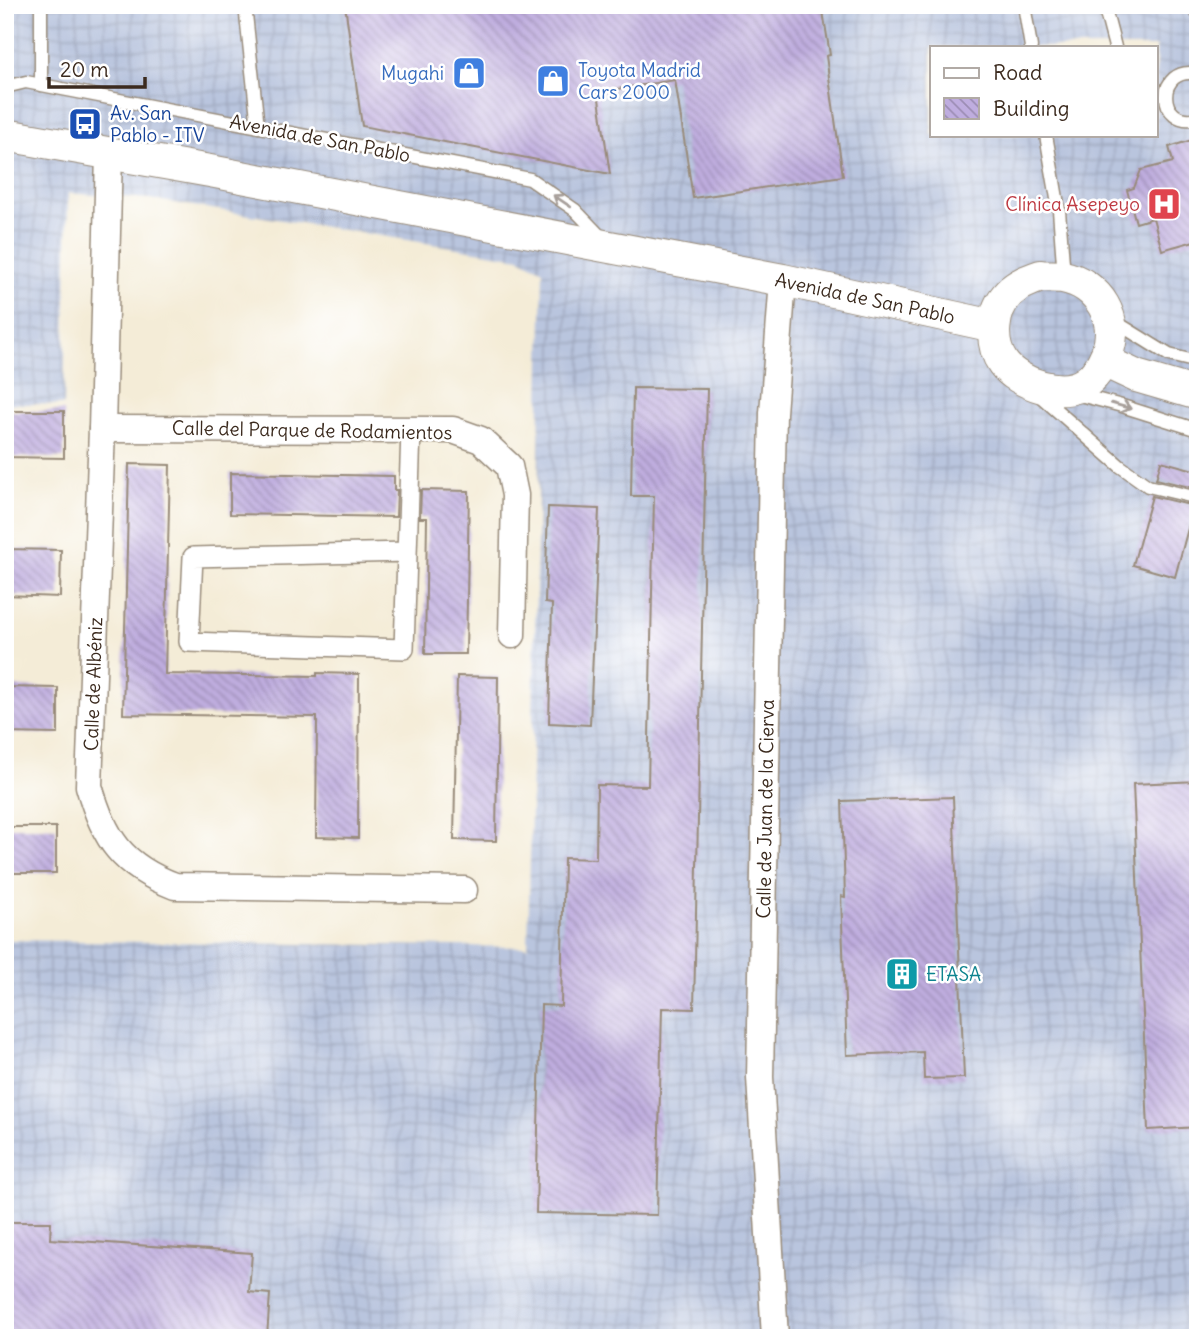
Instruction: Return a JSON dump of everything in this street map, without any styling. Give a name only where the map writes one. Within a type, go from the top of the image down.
[{"type":"street","name":"Avenida de San Pablo","points":[[5,135],[783,280],[994,327]]},
{"type":"street","name":"Calle de Albéniz","points":[[109,153],[89,786],[105,832],[124,857],[150,877],[175,886],[464,890]]},
{"type":"street","points":[[1041,276],[1064,277],[1086,288],[1100,300],[1111,319],[1112,336],[1104,361],[1095,375],[1084,384],[1072,388],[1055,389],[1037,385],[1016,375],[1003,363],[996,346],[994,327],[999,309],[1008,294],[1023,282],[1041,276]]},
{"type":"street","name":"Calle de Juan de la Cierva","points":[[775,1338],[760,1077],[774,413],[783,280]]},
{"type":"street","points":[[1104,361],[1136,376],[1198,394]]},
{"type":"street","name":"Calle del Parque de Rodamientos","points":[[102,429],[453,430],[481,440],[509,466],[515,495],[512,635]]},
{"type":"street","points":[[407,552],[193,557],[189,642],[404,649],[411,430]]},
{"type":"lane","points":[[41,5],[41,85]]},
{"type":"lane","points":[[245,5],[258,127]]},
{"type":"lane","points":[[1024,5],[1031,46]]},
{"type":"lane","points":[[1104,5],[1115,46]]},
{"type":"lane","points":[[1188,5],[1198,13]]},
{"type":"lane","points":[[1198,74],[1178,75],[1161,95],[1175,115],[1189,120],[1198,118]]},
{"type":"lane","name":"Avenida de San Pablo","points":[[5,87],[26,82],[530,179],[575,210],[612,248]]},
{"type":"lane","points":[[1046,136],[1059,210],[1064,277]]},
{"type":"lane","points":[[1111,319],[1169,355],[1198,362]]},
{"type":"lane","points":[[1016,375],[1120,466],[1148,486],[1198,498]]},
{"type":"lane","points":[[1055,389],[1122,406],[1198,430]]},
{"type":"shaded area","points":[[5,5],[1198,5],[1198,1338],[5,1338],[5,940],[528,947],[543,270],[520,258],[150,199],[68,193],[64,405],[5,403]]},
{"type":"building","points":[[345,5],[822,5],[830,55],[826,56],[843,176],[693,198],[675,80],[598,92],[610,174],[362,126]]},
{"type":"building","name":"Clínica Asepeyo","points":[[1198,138],[1198,240],[1162,250],[1153,218],[1136,223],[1127,190],[1134,188],[1141,170],[1173,162],[1169,147]]},
{"type":"building","points":[[633,388],[707,389],[694,1009],[662,1008],[657,1215],[536,1213],[541,1005],[561,1006],[564,858],[596,859],[597,785],[648,786],[654,496],[631,496]]},
{"type":"building","points":[[5,411],[64,411],[64,458],[5,457]]},
{"type":"building","points":[[1161,461],[1198,471],[1198,489],[1156,479]]},
{"type":"building","points":[[129,464],[170,465],[165,674],[359,674],[358,838],[316,837],[317,717],[123,714]]},
{"type":"building","points":[[230,473],[394,476],[394,490],[397,490],[396,517],[230,514]]},
{"type":"building","points":[[421,490],[469,491],[466,654],[425,654],[427,518],[420,518]]},
{"type":"building","points":[[1152,496],[1194,506],[1175,577],[1133,565]]},
{"type":"building","points":[[548,507],[599,509],[590,725],[549,723],[552,604],[545,603]]},
{"type":"building","points":[[5,549],[61,550],[60,597],[5,595]]},
{"type":"building","points":[[457,676],[498,677],[496,841],[454,840]]},
{"type":"building","points":[[5,687],[58,688],[58,734],[5,733]]},
{"type":"building","points":[[1198,781],[1198,1127],[1148,1130],[1133,784]]},
{"type":"building","name":"ETASA","points":[[953,797],[964,1078],[924,1079],[923,1052],[847,1055],[841,896],[845,897],[842,801]]},
{"type":"building","points":[[5,827],[56,827],[56,873],[5,873]]},
{"type":"building","points":[[5,1222],[51,1222],[50,1239],[252,1253],[249,1292],[270,1294],[267,1337],[5,1338]]},
{"type":"place","name":"Mugahi","points":[[469,73]]},
{"type":"place","name":"Toyota Madrid Cars 2000","points":[[553,81]]},
{"type":"place","name":"Av. San Pablo - ITV","points":[[85,124]]},
{"type":"place","name":"Clínica Asepeyo","points":[[1164,204]]},
{"type":"place","name":"ETASA","points":[[902,974]]}]
